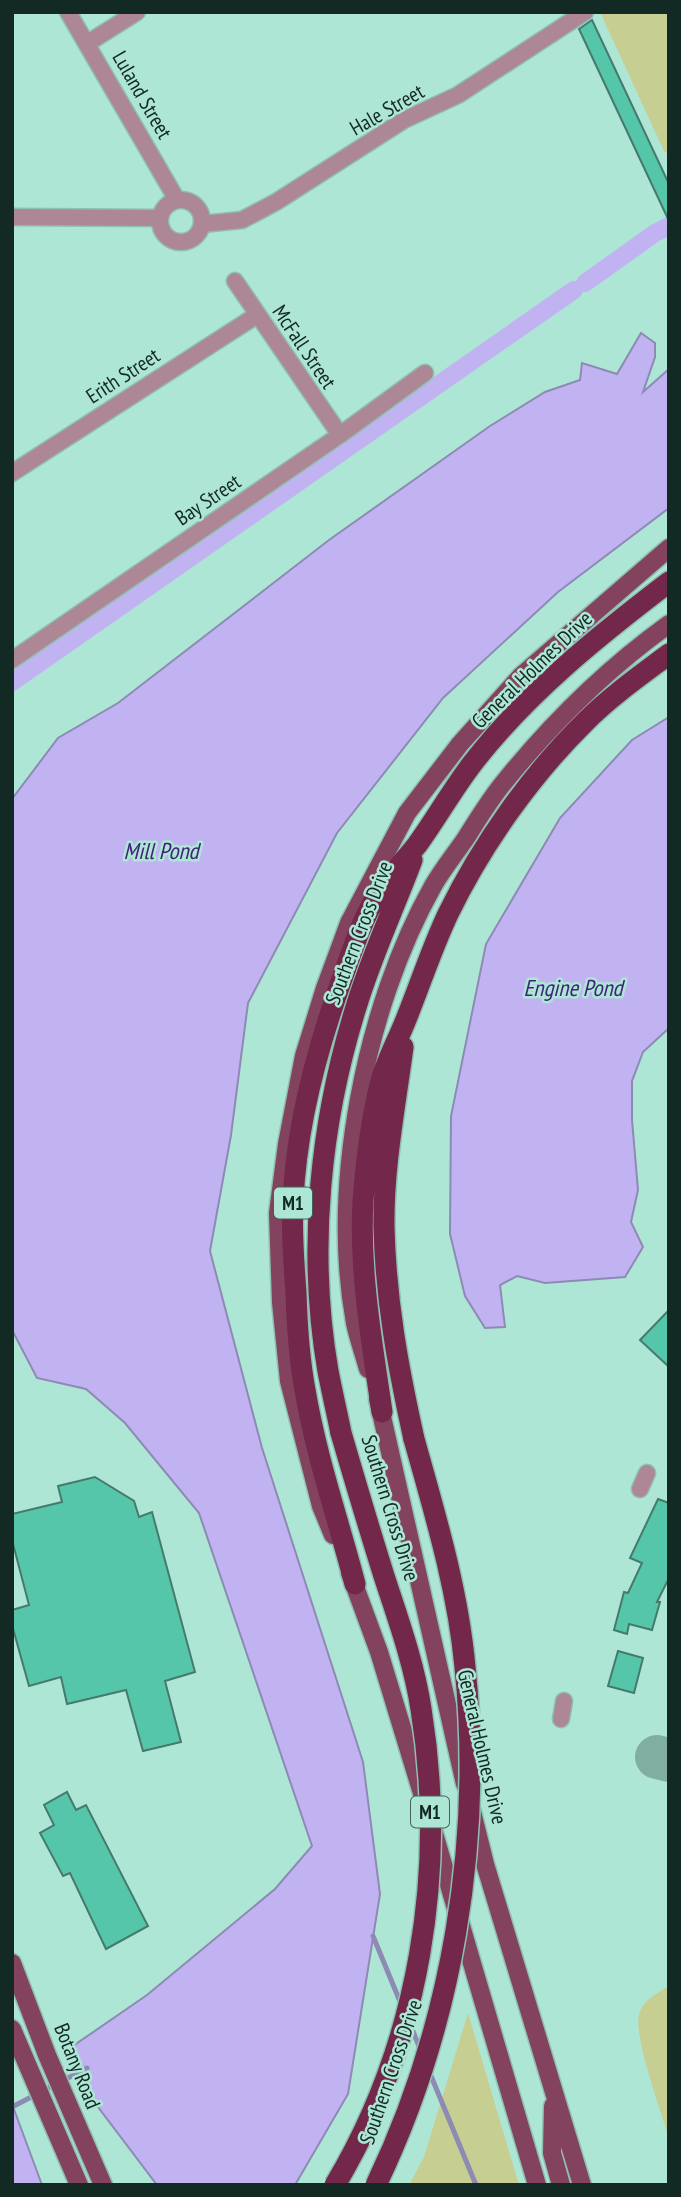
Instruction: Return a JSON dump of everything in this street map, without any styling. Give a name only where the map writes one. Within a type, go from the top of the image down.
[{"type":"highway","name":"General Holmes Drive","points":[[419,842],[466,772],[508,722],[588,647],[669,582]]},
{"type":"highway","name":"M1","points":[[407,1018],[449,912],[510,811],[587,720],[669,654]]},
{"type":"highway","name":"M1","points":[[355,1584],[320,1461],[304,1389],[297,1327],[293,1201],[300,1135],[319,1049],[334,1001],[355,943],[377,895],[419,842]]},
{"type":"highway","name":"Southern Cross Drive","points":[[335,2185],[348,2164],[385,2082],[397,2046],[423,1940],[430,1853],[428,1765],[421,1707],[407,1646],[341,1433],[328,1370],[320,1296],[319,1215],[325,1142],[333,1094],[356,1005],[419,842]]},
{"type":"highway","name":"Southern Cross Drive","points":[[376,2185],[416,2087],[442,1998],[464,1871],[468,1818],[469,1721],[457,1612],[441,1537],[414,1439],[396,1355],[388,1299],[384,1226],[388,1164],[407,1018]]},
{"type":"highway","points":[[382,1412],[365,1265],[363,1203],[369,1143],[381,1079],[407,1018]]},
{"type":"main road","points":[[355,1584],[321,1506],[304,1447],[289,1381],[281,1302],[278,1213],[287,1144],[304,1056],[349,923],[407,813],[460,744],[521,676],[669,548]]},
{"type":"main road","name":"General Holmes Drive","points":[[582,2185],[485,1864],[382,1412],[355,1325],[348,1266],[348,1181],[359,1102],[374,1033],[401,956],[433,886],[504,782],[569,710],[614,668],[669,624]]},
{"type":"main road","name":"M1","points":[[355,1584],[447,1874],[535,2182]]},
{"type":"main road","name":"Botany Road","points":[[12,1963],[47,2055],[102,2182]]},
{"type":"main road","points":[[12,2029],[79,2185]]},
{"type":"main road","name":"General Holmes Drive","points":[[553,2089],[552,2153],[561,2185]]},
{"type":"street","name":"Luland Street","points":[[68,12],[177,200]]},
{"type":"street","points":[[88,43],[137,12]]},
{"type":"street","name":"Hale Street","points":[[202,225],[242,220],[276,202],[404,120],[458,95],[585,12]]},
{"type":"street","points":[[177,200],[184,200],[196,206],[202,218],[202,225],[196,236],[184,242],[177,242],[161,231],[159,218],[166,206],[177,200]]},
{"type":"street","points":[[12,216],[159,218]]},
{"type":"street","name":"McFall Street","points":[[235,281],[340,435]]},
{"type":"street","name":"Erith Street","points":[[12,473],[257,315]]},
{"type":"street","name":"Bay Street","points":[[12,660],[340,435],[425,373]]},
{"type":"street","points":[[640,1489],[647,1473]]},
{"type":"street","points":[[561,1719],[564,1701]]},
{"type":"green space","points":[[600,12],[669,12],[669,155],[664,151]]},
{"type":"green space","points":[[669,1986],[669,2138],[644,2056],[638,2025],[644,2005]]},
{"type":"green space","points":[[468,2013],[519,2185],[409,2185],[424,2157]]},
{"type":"water","name":"Mill Pond","points":[[641,333],[655,343],[655,357],[643,392],[669,369],[669,508],[558,592],[443,698],[337,833],[248,1003],[231,1135],[210,1251],[262,1448],[363,1762],[380,1894],[348,2094],[295,2185],[157,2185],[95,2103],[73,2046],[147,1995],[275,1889],[312,1846],[199,1513],[125,1423],[86,1389],[37,1378],[12,1330],[12,799],[58,738],[118,703],[329,540],[490,426],[545,392],[580,380],[582,363],[617,374]]},
{"type":"water","name":"Engine Pond","points":[[669,717],[669,1028],[643,1052],[632,1081],[632,1120],[638,1190],[631,1222],[643,1247],[625,1277],[545,1283],[517,1276],[500,1285],[505,1327],[485,1328],[465,1296],[450,1234],[451,1116],[486,944],[560,818],[632,740]]},
{"type":"water","points":[[12,2104],[42,2185],[12,2185]]},
{"type":"building","points":[[592,20],[669,184],[669,221],[579,29]]},
{"type":"building","points":[[669,1310],[669,1367],[640,1340]]},
{"type":"building","points":[[95,1477],[134,1501],[139,1517],[152,1512],[195,1672],[165,1681],[181,1742],[143,1751],[126,1690],[67,1704],[61,1677],[29,1686],[12,1625],[12,1610],[29,1605],[12,1540],[12,1514],[62,1502],[58,1486]]},
{"type":"building","points":[[658,1499],[669,1503],[669,1578],[657,1602],[660,1602],[652,1630],[629,1624],[627,1634],[614,1630],[624,1592],[628,1593],[642,1563],[630,1558]]},
{"type":"building","points":[[618,1651],[643,1658],[634,1693],[608,1686]]},
{"type":"building","points":[[67,1792],[76,1810],[86,1805],[148,1926],[106,1949],[70,1873],[63,1876],[40,1833],[54,1825],[44,1805]]},
{"type":"waterway","points":[[585,283],[669,226]]},
{"type":"waterway","points":[[12,682],[574,290]]},
{"type":"waterway","points":[[373,1936],[401,2004]]},
{"type":"waterway","points":[[411,2026],[420,2049]]},
{"type":"waterway","points":[[12,2107],[87,2068]]},
{"type":"waterway","points":[[429,2071],[476,2185]]},
{"type":"taxiway","points":[[657,1757],[669,1760]]}]
